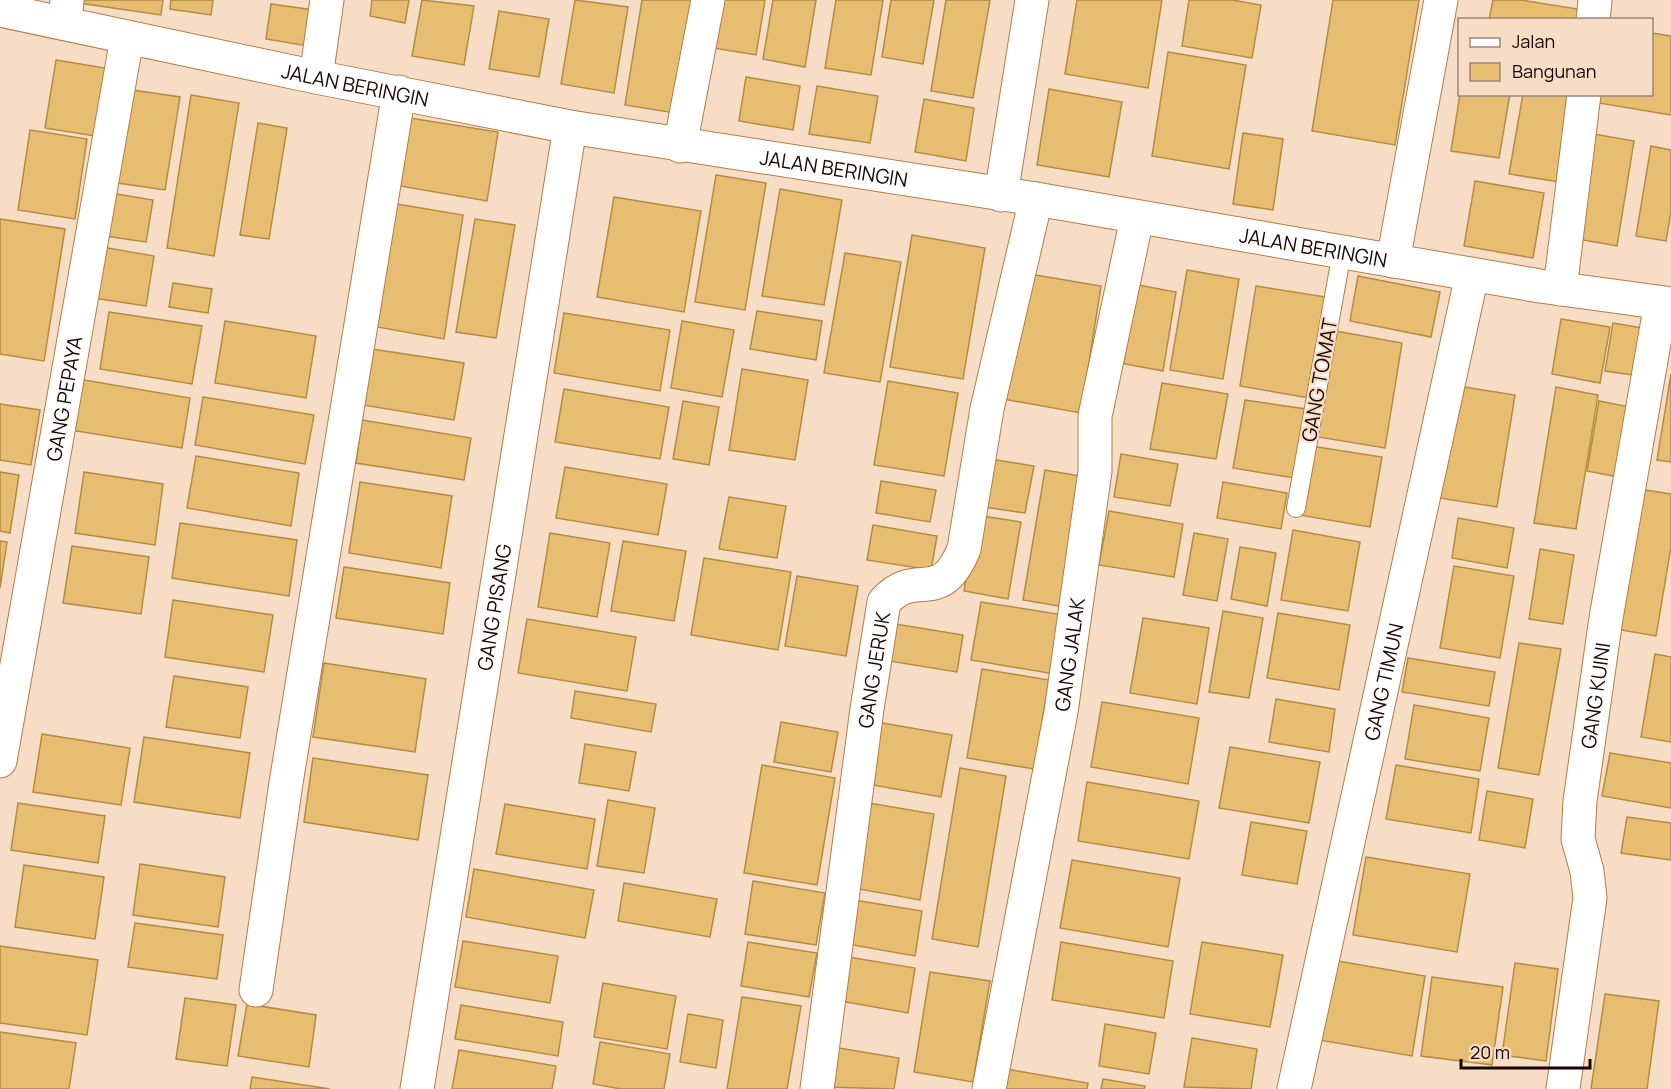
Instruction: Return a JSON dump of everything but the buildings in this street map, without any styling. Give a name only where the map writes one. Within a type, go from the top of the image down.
[{"type":"street","points":[[316,77],[327,0]]},
{"type":"street","points":[[680,146],[708,0]]},
{"type":"street","points":[[1001,195],[1032,0]]},
{"type":"street","points":[[1393,261],[1441,0]]},
{"type":"street","points":[[1593,18],[1595,1]]},
{"type":"street","name":"JALAN BERINGIN","points":[[0,10],[66,11],[127,38],[570,127],[680,146],[1036,199],[1472,275],[1666,303]]},
{"type":"street","name":"GANG PEPAYA","points":[[0,761],[127,38]]},
{"type":"street","points":[[256,990],[288,771],[399,92]]},
{"type":"street","points":[[1560,289],[1584,96]]},
{"type":"street","name":"GANG PISANG","points":[[417,1089],[570,127]]},
{"type":"street","name":"GANG JERUK","points":[[817,1089],[867,709],[884,602],[902,587],[934,584],[944,580],[957,566],[964,549],[987,410],[1036,199]]},
{"type":"street","name":"GANG JALAK","points":[[989,1089],[1061,712],[1095,471],[1095,416],[1137,218]]},
{"type":"street","name":"GANG TIMUN","points":[[1294,1089],[1472,275]]},
{"type":"street","name":"GANG KUINI","points":[[1563,1089],[1590,898],[1587,871],[1578,839],[1580,801],[1606,618],[1666,303]]},
{"type":"lane","name":"GANG TOMAT","points":[[1296,508],[1342,252]]}]
